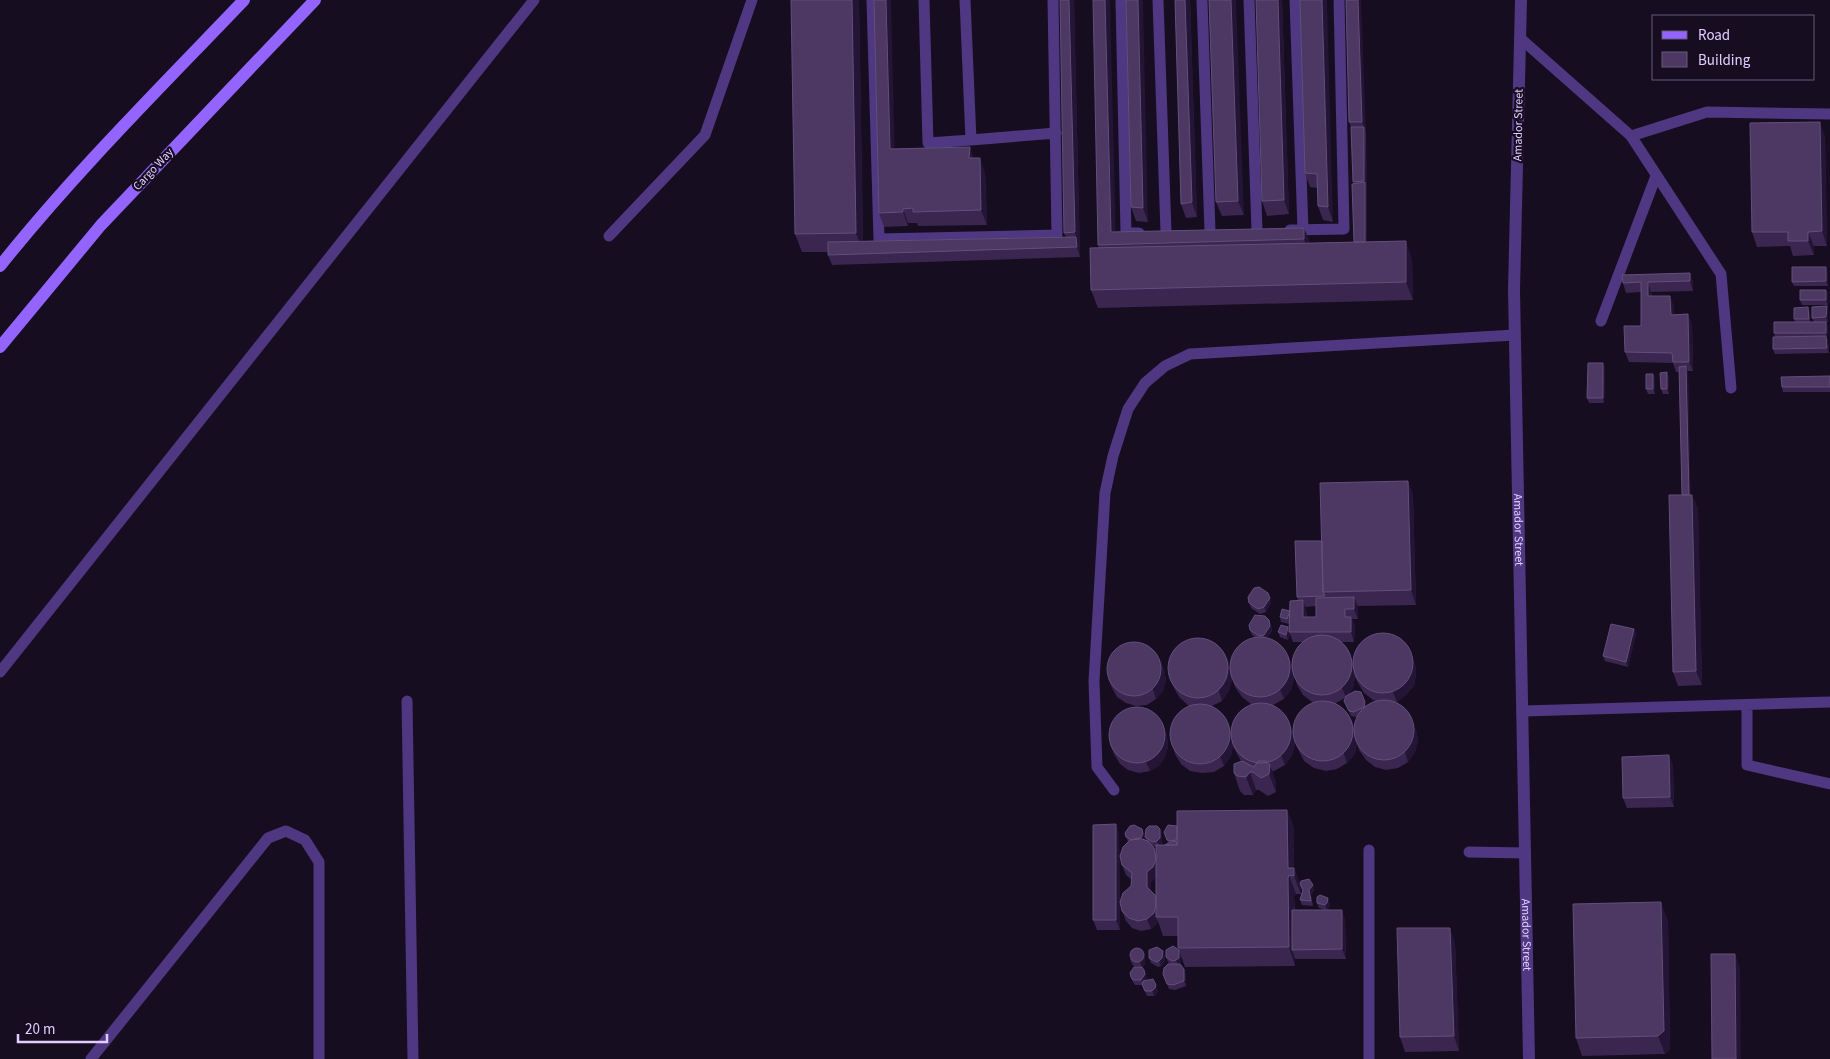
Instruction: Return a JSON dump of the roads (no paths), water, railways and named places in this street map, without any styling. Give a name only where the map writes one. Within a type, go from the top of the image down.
[{"type":"main road","points":[[0,266],[116,133],[244,0]]},
{"type":"main road","name":"Cargo Way","points":[[0,347],[51,283],[108,218],[315,0]]},
{"type":"street","name":"Amador Street","points":[[1521,0],[1514,336],[1529,1059]]},
{"type":"lane","points":[[0,672],[534,0]]},
{"type":"lane","points":[[609,236],[705,135],[752,0]]},
{"type":"lane","points":[[872,0],[879,238],[1057,235],[1053,0]]},
{"type":"lane","points":[[924,0],[928,143],[1056,133]]},
{"type":"lane","points":[[965,0],[971,140]]},
{"type":"lane","points":[[1121,0],[1126,233],[1161,232],[1158,0]]},
{"type":"lane","points":[[1202,0],[1211,231]]},
{"type":"lane","points":[[1249,0],[1262,231],[1344,228],[1339,0]]},
{"type":"lane","points":[[1295,0],[1303,230]]},
{"type":"lane","points":[[1520,38],[1631,136],[1721,274],[1732,388]]},
{"type":"lane","points":[[1631,136],[1707,112],[1830,114]]},
{"type":"lane","points":[[1601,321],[1656,176]]},
{"type":"lane","points":[[1114,790],[1097,767],[1094,681],[1105,493],[1113,456],[1128,409],[1145,383],[1165,366],[1190,354],[1514,336]]},
{"type":"lane","points":[[407,701],[413,1059]]},
{"type":"lane","points":[[1522,711],[1830,702]]},
{"type":"lane","points":[[1747,705],[1747,765],[1830,784]]},
{"type":"lane","points":[[91,1059],[268,838],[286,831],[305,840],[319,862],[319,1059]]},
{"type":"lane","points":[[1369,850],[1369,1059]]},
{"type":"lane","points":[[1469,852],[1525,854]]}]
